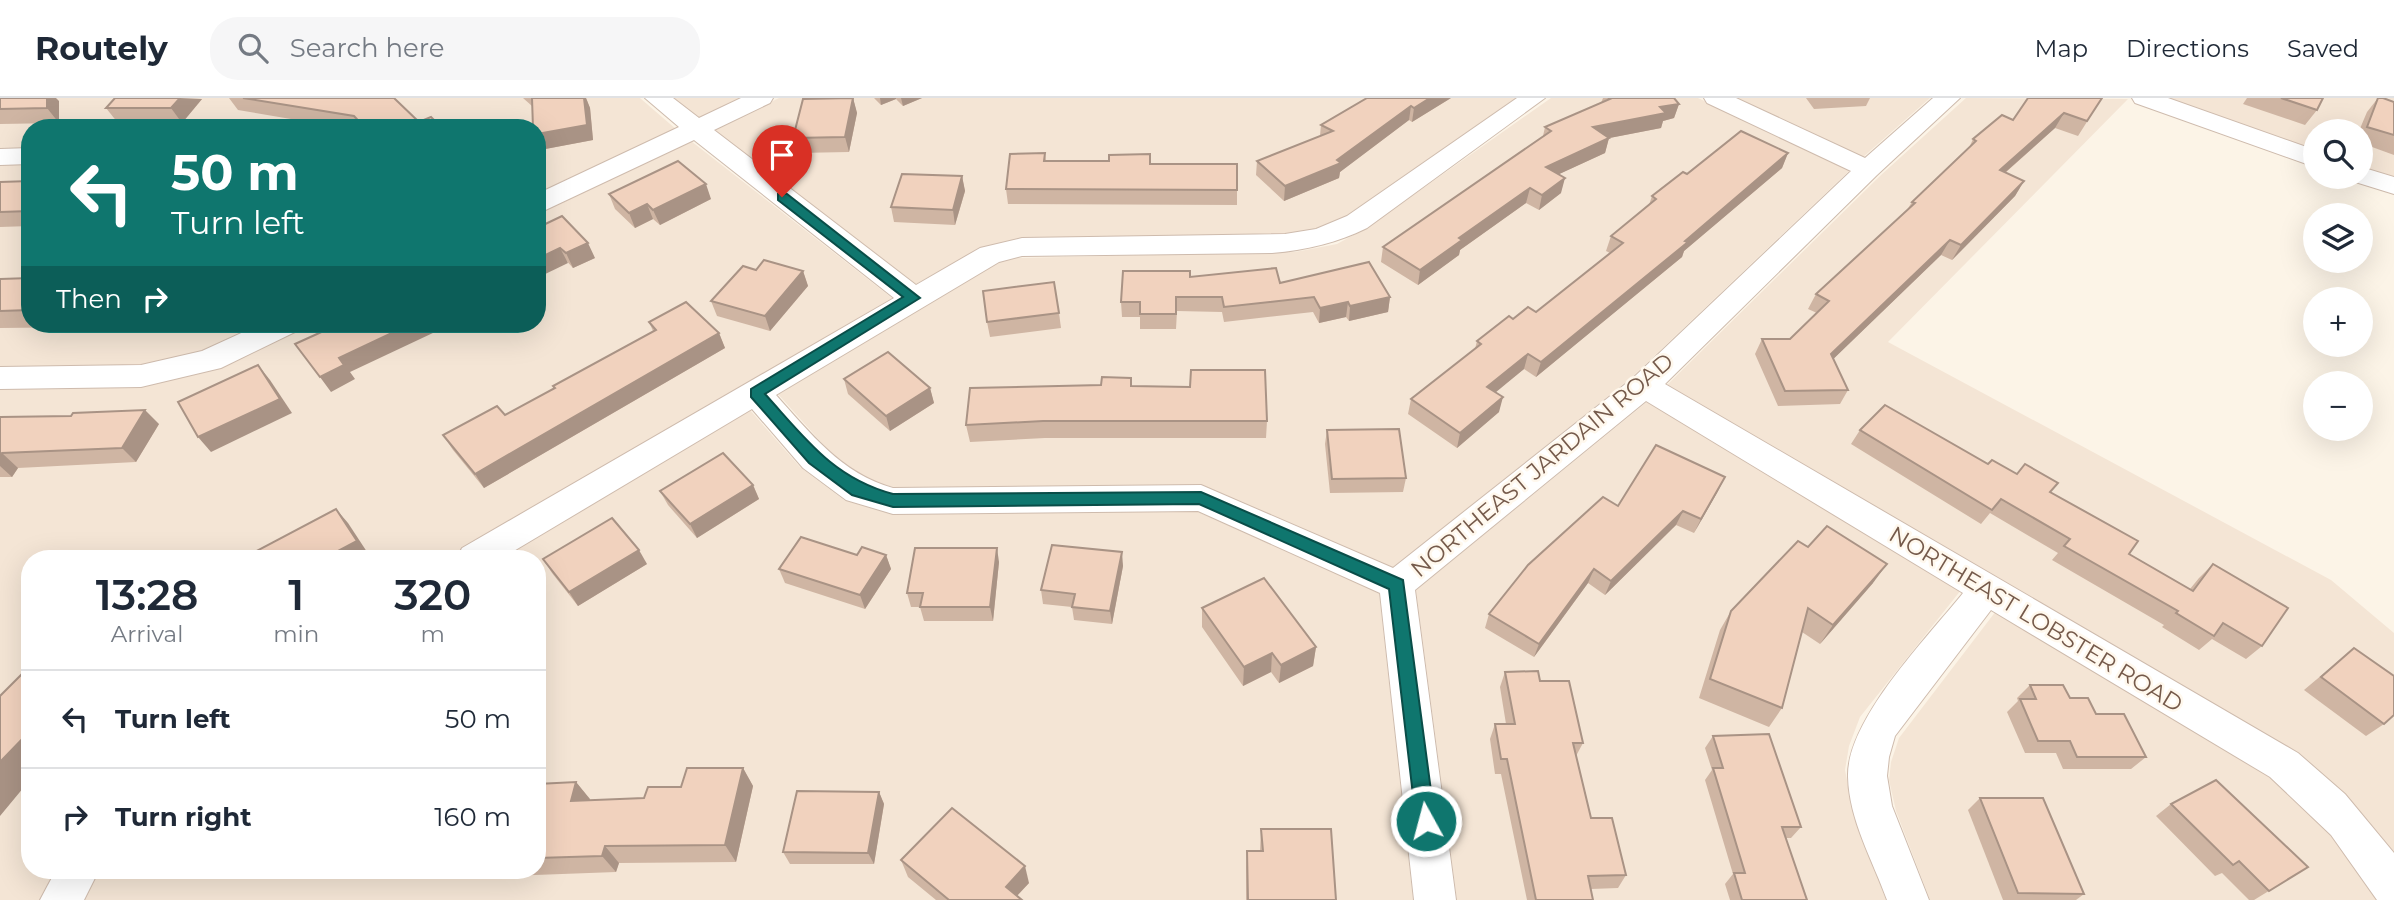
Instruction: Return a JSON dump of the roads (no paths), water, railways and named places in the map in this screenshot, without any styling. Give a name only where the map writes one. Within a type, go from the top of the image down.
[{"type":"street","points":[[657,98],[913,298]]},
{"type":"street","points":[[546,201],[761,98]]},
{"type":"street","points":[[488,550],[990,255],[1023,247],[1294,243],[1330,236],[1357,222],[1534,98]]},
{"type":"street","points":[[1716,98],[1868,169]]},
{"type":"street","name":"NORTHEAST JARDAIN ROAD","points":[[1435,900],[1397,585],[1644,386],[1868,169],[1948,98]]},
{"type":"street","points":[[2144,98],[2303,155]]},
{"type":"street","points":[[0,157],[21,156]]},
{"type":"street","points":[[2373,179],[2394,187]]},
{"type":"street","points":[[0,378],[141,376],[210,360],[268,333]]},
{"type":"street","name":"NORTHEAST LOBSTER ROAD","points":[[1644,386],[2284,765],[2310,785],[2349,825],[2394,890]]},
{"type":"street","points":[[756,393],[814,459],[858,491],[893,501],[1201,498],[1397,585]]},
{"type":"street","points":[[1908,900],[1874,809],[1867,776],[1870,754],[1879,728],[1986,590]]},
{"type":"street","points":[[61,900],[74,879]]}]
